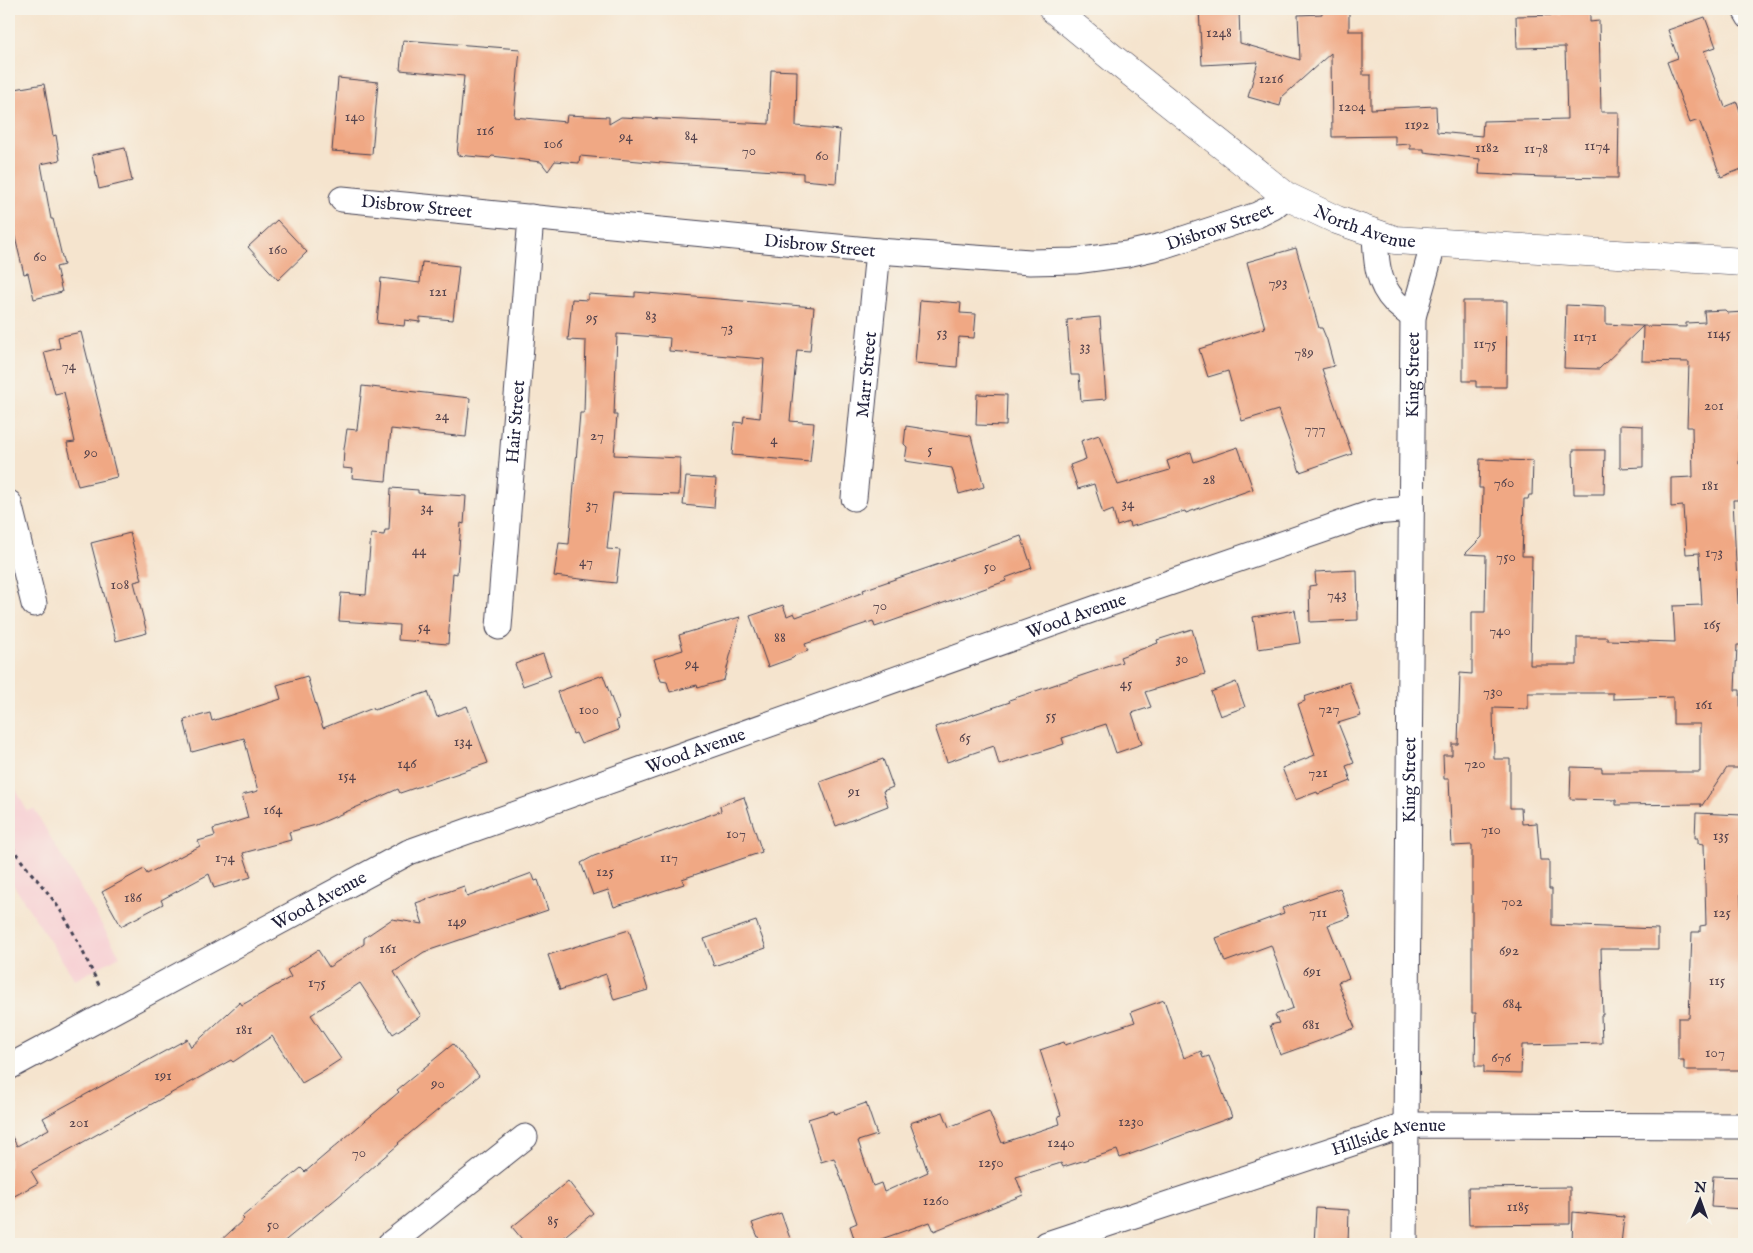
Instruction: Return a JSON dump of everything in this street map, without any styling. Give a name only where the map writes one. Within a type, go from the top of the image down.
[{"type":"street","name":"North Avenue","points":[[1054,9],[1286,196],[1337,220],[1396,240],[1744,262]]},
{"type":"street","name":"Disbrow Street","points":[[342,199],[878,251],[1030,262],[1075,261],[1127,254],[1162,246],[1257,215],[1274,206],[1286,196]]},
{"type":"street","name":"Hair Street","points":[[499,627],[531,217]]},
{"type":"street","name":"King Street","points":[[1376,233],[1376,265],[1381,281],[1394,301],[1414,317]]},
{"type":"street","name":"King Street","points":[[1405,1244],[1414,317],[1434,242]]},
{"type":"street","name":"Marr Street","points":[[854,498],[878,251]]},
{"type":"street","points":[[9,503],[34,604]]},
{"type":"street","name":"Wood Avenue","points":[[9,1067],[408,852],[1117,601],[1375,512],[1411,509]]},
{"type":"street","name":"Hillside Avenue","points":[[1047,1244],[1407,1125],[1744,1126]]},
{"type":"street","points":[[390,1244],[525,1137]]},
{"type":"lane","points":[[1737,9],[1744,21]]},
{"type":"path","points":[[9,839],[18,856],[66,918],[102,992]]},
{"type":"shaded area","points":[[9,776],[27,811],[34,809],[120,956],[75,980],[9,878]]},
{"type":"building","points":[[1199,9],[1239,9],[1240,43],[1300,60],[1298,15],[1322,14],[1322,9],[1349,9],[1349,31],[1363,31],[1363,75],[1371,75],[1371,109],[1436,106],[1437,132],[1482,136],[1483,121],[1567,119],[1565,47],[1517,48],[1516,16],[1562,15],[1562,9],[1590,9],[1590,22],[1599,21],[1601,112],[1619,112],[1618,178],[1479,174],[1480,159],[1424,152],[1424,149],[1410,149],[1410,144],[1395,145],[1395,136],[1332,137],[1331,53],[1282,97],[1280,106],[1248,97],[1258,62],[1202,65]]},
{"type":"building","points":[[1705,17],[1716,47],[1704,51],[1725,107],[1737,102],[1744,123],[1744,168],[1721,177],[1699,120],[1690,123],[1667,62],[1678,58],[1668,30]]},
{"type":"building","points":[[403,40],[520,49],[514,117],[566,122],[567,115],[609,117],[609,124],[621,117],[769,124],[771,70],[797,71],[796,126],[840,130],[836,183],[803,180],[803,173],[580,156],[579,163],[555,161],[548,171],[541,162],[492,156],[490,158],[457,155],[464,76],[400,70]]},
{"type":"building","points":[[338,78],[378,82],[372,154],[332,151]]},
{"type":"building","points":[[44,84],[53,136],[56,135],[60,160],[41,164],[51,219],[53,219],[64,265],[56,267],[62,292],[34,299],[28,273],[24,274],[9,213],[9,90]]},
{"type":"building","points":[[125,148],[132,181],[99,189],[92,155]]},
{"type":"building","points":[[277,220],[307,252],[278,280],[248,247]]},
{"type":"building","points":[[1296,248],[1319,328],[1322,328],[1327,340],[1334,366],[1322,369],[1352,454],[1300,472],[1278,410],[1242,421],[1228,371],[1208,377],[1199,349],[1265,328],[1247,262]]},
{"type":"building","points":[[422,262],[459,266],[453,320],[420,317],[420,322],[405,320],[404,326],[377,323],[381,278],[420,283]]},
{"type":"building","points":[[635,292],[814,307],[810,351],[797,350],[790,421],[814,423],[810,462],[732,455],[735,422],[743,423],[744,416],[760,418],[764,359],[669,351],[670,338],[617,334],[614,415],[617,415],[614,455],[680,458],[679,495],[613,493],[607,549],[620,550],[616,583],[554,576],[559,543],[569,544],[580,413],[584,413],[586,341],[568,340],[572,299],[588,300],[588,294],[635,297]]},
{"type":"building","points":[[920,300],[961,303],[960,313],[976,314],[974,338],[959,337],[957,367],[915,363]]},
{"type":"building","points":[[1463,301],[1507,301],[1506,387],[1476,387],[1476,381],[1463,381]]},
{"type":"building","points":[[1566,305],[1606,307],[1606,324],[1643,326],[1599,369],[1564,368]]},
{"type":"building","points":[[1725,310],[1728,313],[1744,312],[1739,464],[1744,464],[1744,500],[1733,500],[1738,604],[1744,603],[1744,645],[1737,645],[1735,690],[1740,690],[1741,740],[1744,740],[1744,768],[1727,768],[1701,807],[1701,804],[1616,805],[1616,800],[1570,799],[1571,767],[1602,768],[1602,772],[1700,772],[1700,724],[1673,724],[1673,697],[1613,699],[1613,693],[1528,693],[1528,709],[1493,708],[1494,759],[1510,759],[1510,808],[1521,808],[1522,824],[1537,823],[1540,860],[1549,860],[1549,889],[1552,889],[1552,925],[1658,929],[1658,949],[1601,949],[1602,1043],[1522,1045],[1521,1074],[1484,1073],[1484,1066],[1475,1066],[1476,1013],[1472,1013],[1472,845],[1452,846],[1449,779],[1444,779],[1443,755],[1452,755],[1452,744],[1458,744],[1460,673],[1472,674],[1472,612],[1485,612],[1486,555],[1465,554],[1482,537],[1483,488],[1479,488],[1480,459],[1533,461],[1532,495],[1529,495],[1528,499],[1524,499],[1522,556],[1532,556],[1530,665],[1577,665],[1577,637],[1607,637],[1607,640],[1675,642],[1673,606],[1702,605],[1699,553],[1686,554],[1683,506],[1671,507],[1671,478],[1693,477],[1692,427],[1687,427],[1689,362],[1642,361],[1643,326],[1686,327],[1686,323],[1705,322],[1704,311]]},
{"type":"building","points":[[1100,317],[1106,399],[1081,401],[1079,375],[1071,375],[1067,320]]},
{"type":"building","points":[[81,332],[117,477],[78,486],[67,443],[75,442],[64,392],[55,394],[44,352],[60,348],[58,337]]},
{"type":"building","points":[[362,386],[470,398],[466,437],[391,429],[386,481],[352,478],[353,469],[343,468],[344,449],[347,429],[357,430]]},
{"type":"building","points":[[977,394],[1007,395],[1006,426],[976,425]]},
{"type":"building","points":[[1620,425],[1643,426],[1643,467],[1620,468]]},
{"type":"building","points":[[906,426],[971,436],[984,487],[959,494],[952,468],[905,461],[907,447],[904,444]]},
{"type":"building","points":[[1099,435],[1118,485],[1170,470],[1167,461],[1191,452],[1194,462],[1238,447],[1253,489],[1186,513],[1185,511],[1130,527],[1129,522],[1117,526],[1113,510],[1103,514],[1094,484],[1078,489],[1070,465],[1086,459],[1081,441]]},
{"type":"building","points":[[1573,450],[1605,450],[1604,494],[1574,494]]},
{"type":"building","points":[[686,477],[716,479],[714,508],[683,505]]},
{"type":"building","points":[[391,488],[418,490],[418,493],[466,496],[464,524],[461,523],[457,574],[453,573],[448,644],[398,640],[399,625],[339,621],[341,593],[366,595],[371,534],[384,535],[385,530],[389,530]]},
{"type":"building","points":[[130,533],[142,580],[134,582],[147,633],[116,641],[91,543]]},
{"type":"building","points":[[1021,536],[1032,568],[1005,578],[1006,581],[875,627],[873,621],[805,644],[808,651],[768,667],[750,616],[783,605],[787,616],[794,613],[796,617],[864,592],[863,590]]},
{"type":"building","points":[[1357,570],[1358,620],[1310,622],[1309,586],[1316,585],[1315,572]]},
{"type":"building","points":[[1295,610],[1300,643],[1258,649],[1253,617]]},
{"type":"building","points":[[740,617],[724,680],[698,688],[697,685],[670,692],[667,682],[661,681],[654,659],[683,650],[679,635]]},
{"type":"building","points":[[1192,629],[1205,674],[1145,692],[1151,707],[1132,713],[1142,744],[1116,753],[1106,724],[1062,738],[1064,744],[999,765],[994,746],[947,762],[935,727],[1122,662],[1120,657],[1158,643],[1157,640]]},
{"type":"building","points":[[543,654],[551,676],[523,686],[515,664]]},
{"type":"building","points":[[603,675],[619,719],[616,720],[619,730],[581,744],[576,733],[573,734],[557,692]]},
{"type":"building","points":[[307,676],[323,728],[373,708],[374,710],[428,692],[437,717],[467,706],[488,763],[400,793],[398,789],[316,825],[289,832],[291,840],[243,853],[251,877],[214,888],[209,874],[161,900],[163,904],[121,926],[102,892],[144,869],[147,874],[200,846],[198,841],[215,836],[213,829],[248,818],[242,795],[258,791],[244,738],[192,752],[184,720],[210,713],[212,721],[281,699],[277,685]]},
{"type":"building","points":[[1236,682],[1245,707],[1220,716],[1211,692]]},
{"type":"building","points":[[1349,682],[1361,716],[1338,723],[1354,763],[1346,766],[1351,781],[1318,794],[1317,792],[1295,800],[1282,768],[1315,755],[1298,704],[1305,701],[1304,697]]},
{"type":"building","points":[[883,759],[893,787],[883,791],[888,806],[836,826],[820,782]]},
{"type":"building","points":[[744,797],[762,852],[682,879],[684,884],[614,907],[608,890],[593,895],[581,863],[594,856],[721,811],[720,806]]},
{"type":"building","points":[[1696,813],[1742,815],[1740,884],[1742,919],[1740,919],[1742,963],[1744,964],[1744,1070],[1684,1070],[1684,1060],[1678,1060],[1678,1018],[1689,1018],[1692,932],[1700,932],[1700,926],[1706,925],[1704,844],[1698,843],[1698,838],[1695,838]]},
{"type":"building","points":[[532,873],[535,881],[538,880],[548,910],[424,952],[394,972],[421,1016],[393,1034],[360,983],[311,1015],[341,1059],[321,1072],[302,1083],[272,1036],[233,1062],[231,1060],[31,1171],[38,1183],[9,1199],[9,1131],[17,1146],[49,1129],[43,1118],[187,1039],[191,1047],[240,1002],[242,1005],[291,977],[287,970],[318,950],[329,967],[364,944],[364,938],[392,919],[423,924],[416,903],[464,886],[467,897]]},
{"type":"building","points":[[1340,888],[1350,917],[1328,925],[1349,978],[1338,982],[1355,1028],[1280,1055],[1270,1025],[1279,1023],[1275,1015],[1293,1008],[1271,945],[1225,962],[1216,938],[1284,913],[1282,908]]},
{"type":"building","points":[[756,921],[766,948],[714,966],[704,939]]},
{"type":"building","points":[[629,930],[648,990],[614,1000],[606,974],[560,990],[548,955]]},
{"type":"building","points":[[1164,1000],[1184,1058],[1201,1051],[1203,1058],[1209,1056],[1232,1117],[1120,1158],[1117,1150],[1063,1167],[1061,1163],[1016,1177],[1023,1195],[934,1231],[930,1222],[867,1244],[856,1244],[850,1226],[857,1223],[834,1158],[821,1162],[808,1119],[834,1111],[835,1114],[866,1103],[877,1135],[858,1141],[873,1186],[881,1183],[884,1192],[928,1172],[910,1123],[943,1112],[949,1127],[989,1111],[1002,1143],[1060,1124],[1058,1116],[1061,1115],[1040,1050],[1064,1042],[1065,1045],[1135,1022],[1131,1012]]},
{"type":"building","points":[[453,1044],[479,1076],[398,1143],[337,1198],[281,1244],[217,1244],[244,1219],[242,1217],[301,1168],[305,1172],[399,1092],[397,1090]]},
{"type":"building","points":[[1713,1176],[1744,1177],[1744,1209],[1711,1207]]},
{"type":"building","points":[[568,1181],[593,1213],[555,1244],[526,1244],[512,1227]]},
{"type":"building","points":[[1570,1187],[1570,1224],[1469,1225],[1468,1188]]},
{"type":"building","points":[[1316,1208],[1349,1210],[1348,1244],[1314,1244]]},
{"type":"building","points":[[1573,1212],[1624,1217],[1621,1244],[1572,1244]]},
{"type":"building","points":[[781,1213],[792,1244],[761,1244],[752,1223]]}]
